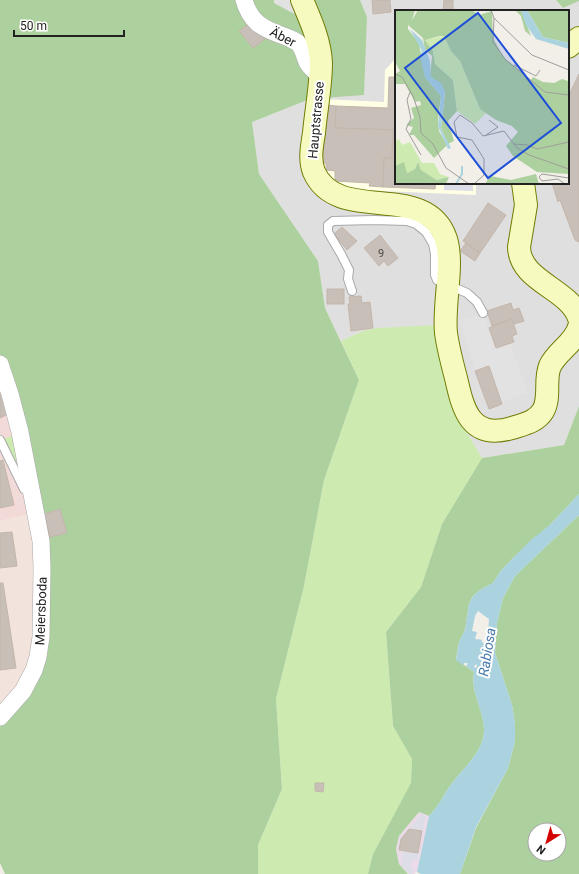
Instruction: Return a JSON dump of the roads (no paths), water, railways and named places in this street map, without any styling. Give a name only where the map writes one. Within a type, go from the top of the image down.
[{"type":"street","name":"Äber","points":[[244,0],[249,13],[258,24],[266,29],[288,37],[297,43],[303,50],[308,63],[320,76]]},
{"type":"street","name":"Hauptstrasse","points":[[302,0],[318,39],[320,56],[320,76],[311,156],[314,172],[319,180],[331,192],[340,196],[409,207],[428,215],[439,226],[446,241],[448,250],[447,285]]},
{"type":"street","points":[[569,46],[579,38]]},
{"type":"street","points":[[523,184],[526,205],[519,247],[521,261],[532,273],[568,302],[574,308],[579,318]]},
{"type":"street","points":[[447,285],[445,322],[447,342],[464,408],[473,422],[490,430],[509,429],[528,423],[539,417],[547,401],[548,376],[551,364],[575,336],[579,327]]},
{"type":"street","name":"Meiersboda","points":[[0,364],[15,409],[42,550],[42,625],[40,647],[29,682],[0,717]]},
{"type":"lane","points":[[352,291],[348,279],[349,270],[342,254],[328,232],[328,225],[334,221],[366,220],[412,222],[426,232],[433,244],[436,277],[438,281],[462,290],[471,296],[477,302],[483,313]]},
{"type":"lane","points":[[0,440],[20,478],[36,517]]},
{"type":"water","name":"Rabiosa","points":[[579,494],[579,515],[515,576],[503,598],[497,623],[495,653],[512,705],[515,724],[515,741],[508,768],[476,827],[460,874],[421,874],[417,872],[429,816],[450,786],[476,754],[483,740],[484,725],[474,687],[474,672],[466,666],[472,658],[478,639],[482,640],[474,667],[476,668],[488,633],[489,619],[478,611],[475,616],[472,631],[477,632],[470,656],[463,665],[456,660],[459,642],[465,630],[469,604],[473,596],[480,590],[493,583],[500,572],[513,558],[531,540],[551,524]]}]
